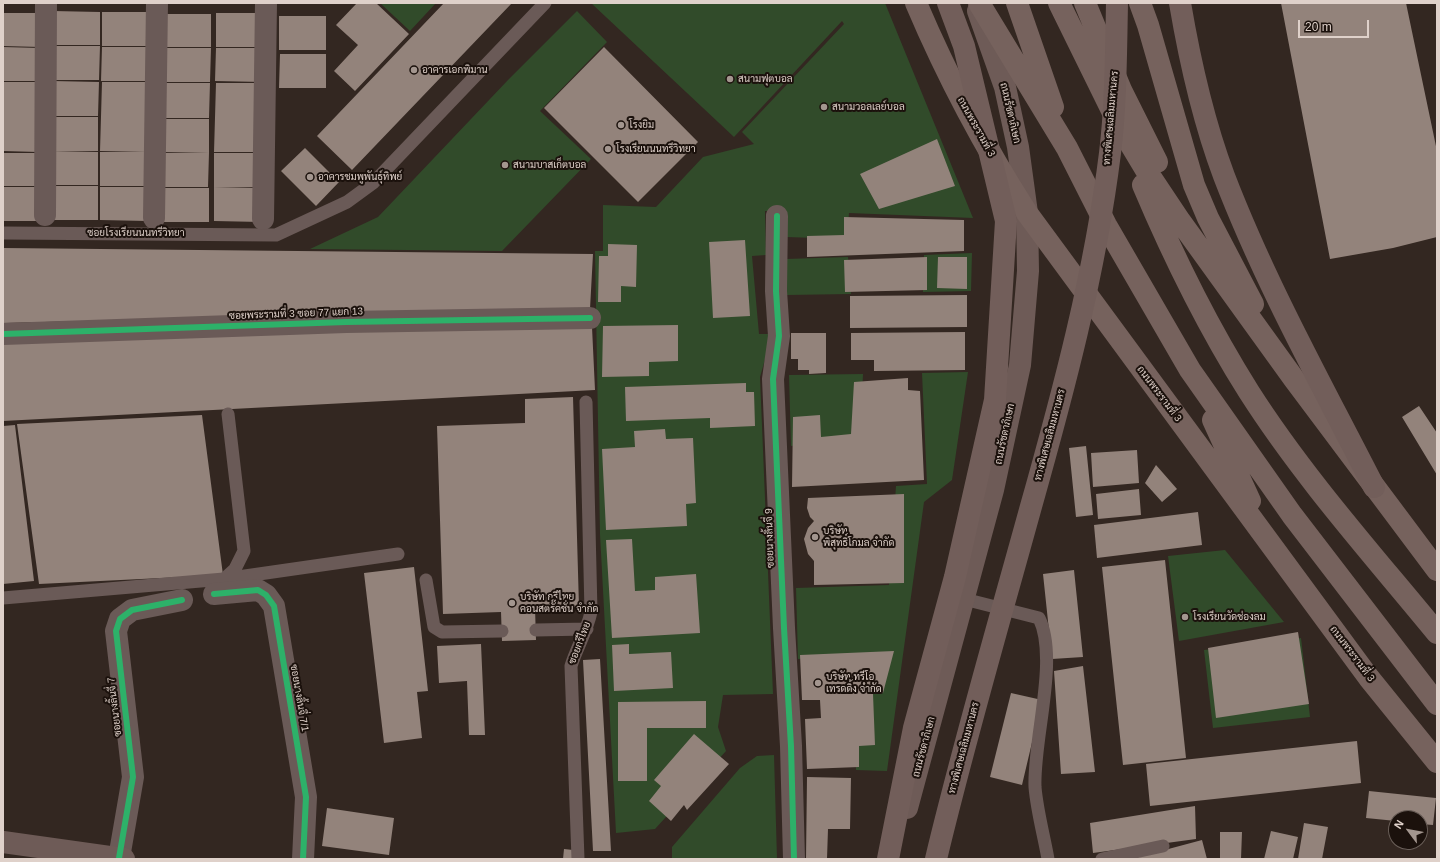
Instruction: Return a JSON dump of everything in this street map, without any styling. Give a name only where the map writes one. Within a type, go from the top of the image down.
[{"type":"highway","points":[[888,859],[914,728],[955,576],[995,400],[1006,221],[964,46],[948,3]]},
{"type":"highway","name":"ทางพิเศษเฉลิมมหานคร","points":[[936,859],[958,767],[1052,432],[1095,244],[1110,152],[1116,62],[1117,3]]},
{"type":"highway","points":[[1180,3],[1195,81],[1209,131],[1224,176],[1254,245],[1374,488]]},
{"type":"main road","name":"ถนนพระรามที่ 3","points":[[916,3],[957,94],[1003,175],[1027,213],[1368,678],[1437,762]]},
{"type":"main road","name":"ถนนรัชดาภิเษก","points":[[893,859],[993,490],[1020,365],[1028,271],[1027,213],[1018,147],[1005,87],[975,3]]},
{"type":"main road","points":[[979,3],[1067,148],[1106,225],[1190,370],[1292,515],[1437,704]]},
{"type":"main road","points":[[1017,3],[1067,148]]},
{"type":"main road","points":[[1059,3],[1119,125],[1166,234],[1205,314],[1250,393],[1315,484],[1437,633]]},
{"type":"main road","points":[[1085,3],[1121,90],[1138,125],[1230,292]]},
{"type":"main road","points":[[1140,3],[1158,58],[1183,149],[1208,218],[1294,380]]},
{"type":"main road","points":[[1119,125],[1150,176],[1230,292],[1374,488],[1437,570]]},
{"type":"main road","points":[[1190,370],[1269,542]]},
{"type":"main road","points":[[3,842],[122,859]]},
{"type":"street","points":[[45,215],[46,3]]},
{"type":"street","points":[[154,218],[157,3]]},
{"type":"street","points":[[266,3],[266,227]]},
{"type":"street","name":"ซอยนางลิ้นจี่ 9","points":[[777,216],[776,291],[779,336],[773,379],[783,620],[791,746],[794,859]]},
{"type":"street","name":"ซอยพระรามที่ 3 ซอย 77 แยก 13","points":[[3,334],[346,322],[590,318]]},
{"type":"street","name":"ซอยนางลิ้นจี่ 7/1","points":[[219,587],[258,590],[266,595],[274,606],[306,798],[303,859]]},
{"type":"street","name":"ซอยนางลิ้นจี่ 7","points":[[122,859],[133,777],[116,631],[120,619],[132,610],[182,600]]},
{"type":"lane","name":"ซอยโรงเรียนนนทรีวิทยา","points":[[3,233],[266,227],[276,235],[347,202],[373,183],[545,3]]},
{"type":"lane","name":"ซอยกรีไทย","points":[[578,859],[571,666],[576,648],[587,629],[591,612],[586,402]]},
{"type":"lane","points":[[219,587],[235,569],[244,551],[228,414]]},
{"type":"lane","points":[[3,598],[219,587],[398,554]]},
{"type":"lane","points":[[426,580],[434,627],[438,630],[442,632],[502,631]]},
{"type":"lane","points":[[964,599],[1039,618],[1044,628],[1047,657],[1035,787],[1048,859]]},
{"type":"lane","points":[[536,630],[587,629]]},
{"type":"lane","points":[[1102,859],[1163,846]]},
{"type":"green space","points":[[380,3],[436,3],[410,31]]},
{"type":"green space","points":[[591,3],[885,3],[973,218],[849,213],[847,239],[786,237],[785,211],[765,211],[766,255],[752,256],[759,334],[770,334],[770,342],[760,377],[773,694],[723,695],[718,727],[726,751],[655,829],[616,833],[600,534],[595,251],[603,251],[603,205],[656,207],[703,157],[754,144],[742,132],[844,24],[842,21],[734,137]]},
{"type":"green space","points":[[577,11],[607,42],[540,111],[591,159],[502,251],[310,249],[378,217],[508,80]]},
{"type":"green space","points":[[972,253],[971,291],[923,292],[924,255]]},
{"type":"green space","points":[[848,257],[851,294],[787,295],[786,259]]},
{"type":"green space","points":[[968,372],[952,480],[924,502],[887,771],[856,770],[851,657],[798,659],[796,588],[889,585],[896,486],[927,484],[922,373]]},
{"type":"green space","points":[[863,374],[860,437],[791,446],[789,375]]},
{"type":"green space","points":[[1225,550],[1284,622],[1179,641],[1168,556]]},
{"type":"green space","points":[[1301,638],[1310,717],[1213,728],[1204,650]]},
{"type":"green space","points":[[774,755],[777,859],[672,859],[672,847],[740,768],[757,756]]},
{"type":"building","points":[[357,3],[376,3],[409,34],[355,91],[334,71],[358,45],[336,25]]},
{"type":"building","name":"อาคารเอกพิมาน","points":[[444,3],[512,3],[352,170],[317,136]]},
{"type":"building","points":[[1281,3],[1406,3],[1437,151],[1437,237],[1393,248],[1330,259]]},
{"type":"building","points":[[53,11],[100,12],[100,45],[53,45]]},
{"type":"building","points":[[102,12],[149,12],[149,46],[102,46]]},
{"type":"building","points":[[3,13],[40,13],[40,47],[3,46]]},
{"type":"building","points":[[216,13],[263,13],[263,47],[216,47]]},
{"type":"building","points":[[164,14],[211,14],[211,47],[164,47]]},
{"type":"building","points":[[279,16],[326,16],[326,50],[279,50]]},
{"type":"building","points":[[53,46],[100,46],[99,80],[53,80]]},
{"type":"building","points":[[3,47],[40,48],[39,81],[3,81]]},
{"type":"building","points":[[102,47],[149,47],[148,81],[101,81]]},
{"type":"building","name":"โรงยิม","points":[[604,47],[698,142],[638,202],[544,108]]},
{"type":"building","points":[[164,48],[211,48],[210,82],[163,82]]},
{"type":"building","points":[[216,48],[262,48],[262,82],[215,81]]},
{"type":"building","points":[[280,54],[326,54],[326,88],[279,88]]},
{"type":"building","points":[[53,81],[99,82],[98,116],[52,116]]},
{"type":"building","points":[[3,82],[40,82],[38,152],[3,151]]},
{"type":"building","points":[[102,82],[149,82],[147,152],[100,151]]},
{"type":"building","points":[[163,83],[210,83],[209,118],[162,118]]},
{"type":"building","points":[[216,83],[262,83],[261,152],[214,152]]},
{"type":"building","points":[[51,117],[98,117],[98,151],[51,151]]},
{"type":"building","points":[[162,119],[209,119],[209,153],[162,152]]},
{"type":"building","points":[[937,139],[955,186],[879,209],[860,174]]},
{"type":"building","name":"อาคารชมพูพันธุ์ทิพย์","points":[[305,148],[339,182],[316,206],[281,171]]},
{"type":"building","points":[[51,151],[98,152],[98,185],[51,185]]},
{"type":"building","points":[[100,152],[147,152],[147,186],[100,186]]},
{"type":"building","points":[[3,153],[38,153],[38,186],[3,186]]},
{"type":"building","points":[[162,153],[209,153],[208,187],[162,187]]},
{"type":"building","points":[[214,153],[261,153],[261,187],[214,187]]},
{"type":"building","points":[[52,186],[98,186],[98,220],[51,220]]},
{"type":"building","points":[[3,187],[39,187],[38,221],[3,221]]},
{"type":"building","points":[[100,187],[148,187],[147,221],[100,220]]},
{"type":"building","points":[[214,187],[261,188],[261,222],[214,221]]},
{"type":"building","points":[[163,188],[209,188],[209,222],[162,222]]},
{"type":"building","points":[[844,217],[964,220],[964,251],[807,257],[807,236],[844,235]]},
{"type":"building","points":[[745,240],[750,316],[713,318],[709,242]]},
{"type":"building","points":[[608,244],[637,245],[636,287],[621,286],[621,302],[598,302],[599,256],[608,256]]},
{"type":"building","points":[[3,248],[593,254],[590,309],[3,323]]},
{"type":"building","points":[[927,257],[927,290],[845,292],[844,260]]},
{"type":"building","points":[[938,257],[967,257],[967,289],[937,288]]},
{"type":"building","points":[[967,295],[967,327],[850,328],[850,296]]},
{"type":"building","points":[[678,325],[678,361],[649,362],[649,376],[602,377],[603,326]]},
{"type":"building","points":[[592,327],[595,390],[3,421],[3,339]]},
{"type":"building","points":[[965,332],[965,370],[874,371],[874,360],[851,360],[851,333]]},
{"type":"building","points":[[791,333],[826,333],[826,373],[809,374],[809,370],[798,370],[798,359],[791,359]]},
{"type":"building","points":[[908,378],[908,390],[920,391],[924,480],[792,487],[793,417],[820,415],[821,437],[851,434],[854,382]]},
{"type":"building","points":[[746,383],[746,392],[754,392],[755,426],[710,428],[710,418],[626,421],[625,387]]},
{"type":"building","points":[[573,397],[579,607],[535,608],[536,640],[502,641],[501,612],[443,614],[437,426],[525,423],[525,399]]},
{"type":"building","points":[[1419,406],[1437,433],[1437,475],[1402,417]]},
{"type":"building","points":[[202,415],[223,575],[39,584],[17,424]]},
{"type":"building","points":[[15,425],[34,581],[3,584],[3,426]]},
{"type":"building","points":[[665,429],[666,439],[693,438],[696,503],[686,504],[687,526],[606,530],[602,449],[635,447],[634,431]]},
{"type":"building","points":[[1086,446],[1093,515],[1076,517],[1069,448]]},
{"type":"building","points":[[1137,450],[1139,483],[1093,487],[1091,453]]},
{"type":"building","points":[[1156,465],[1177,489],[1162,502],[1145,483]]},
{"type":"building","points":[[1139,489],[1141,515],[1098,519],[1096,494]]},
{"type":"building","points":[[904,494],[904,583],[814,585],[814,561],[808,554],[804,539],[808,528],[814,521],[810,517],[807,508],[808,498]]},
{"type":"building","points":[[1198,512],[1202,545],[1097,558],[1094,525]]},
{"type":"building","points":[[632,539],[635,591],[655,590],[655,577],[696,574],[700,633],[612,638],[606,540]]},
{"type":"building","points":[[1165,560],[1186,758],[1123,765],[1102,567]]},
{"type":"building","points":[[414,567],[428,691],[417,692],[422,738],[384,743],[364,573]]},
{"type":"building","points":[[1074,570],[1083,657],[1052,659],[1043,574]]},
{"type":"building","points":[[1298,632],[1309,704],[1216,718],[1208,648]]},
{"type":"building","points":[[481,644],[485,735],[469,735],[467,681],[439,683],[437,646]]},
{"type":"building","points":[[629,644],[629,654],[671,652],[673,688],[614,691],[612,645]]},
{"type":"building","points":[[894,651],[883,693],[873,694],[875,745],[859,746],[859,767],[807,769],[805,719],[821,718],[820,700],[802,700],[800,655]]},
{"type":"building","points":[[600,659],[611,851],[593,851],[583,660]]},
{"type":"building","points":[[1083,666],[1095,772],[1061,774],[1054,671]]},
{"type":"building","points":[[1011,693],[1042,700],[1022,785],[990,777]]},
{"type":"building","points":[[706,701],[706,728],[647,728],[647,781],[618,781],[618,702]]},
{"type":"building","points":[[694,734],[729,764],[687,810],[684,805],[671,821],[649,801],[661,786],[654,780]]},
{"type":"building","points":[[1357,741],[1361,783],[1150,806],[1146,764]]},
{"type":"building","points":[[807,777],[851,778],[850,829],[828,829],[827,859],[806,859]]},
{"type":"building","points":[[1369,791],[1436,798],[1433,825],[1428,825],[1428,810],[1388,810],[1388,820],[1366,818]]},
{"type":"building","points":[[1195,806],[1196,839],[1093,853],[1090,823]]},
{"type":"building","points":[[327,808],[394,818],[389,855],[322,846]]},
{"type":"building","points":[[1304,823],[1328,827],[1322,859],[1298,859]]},
{"type":"building","points":[[1271,831],[1298,837],[1293,859],[1264,859]]},
{"type":"building","points":[[1220,832],[1242,832],[1241,859],[1220,859]]},
{"type":"building","points":[[1202,840],[1207,859],[1131,859]]},
{"type":"building","points":[[564,849],[573,850],[572,859],[563,859]]},
{"type":"cycle path","points":[[777,216],[776,291],[779,336],[773,379],[784,628],[791,746],[794,859]]},
{"type":"cycle path","points":[[3,334],[346,322],[590,318]]},
{"type":"cycle path","points":[[214,594],[258,590],[266,595],[274,606],[306,797],[303,859]]},
{"type":"cycle path","points":[[119,858],[133,777],[116,631],[120,619],[132,610],[182,600]]},
{"type":"place","name":"อาคารเอกพิมาน","points":[[414,70]]},
{"type":"place","name":"สนามฟุตบอล","points":[[730,79]]},
{"type":"place","name":"สนามวอลเลย์บอล","points":[[824,107]]},
{"type":"place","name":"โรงยิม","points":[[621,125]]},
{"type":"place","name":"โรงเรียนนนทรีวิทยา","points":[[608,149]]},
{"type":"place","name":"สนามบาสเก็ตบอล","points":[[505,165]]},
{"type":"place","name":"อาคารชมพูพันธุ์ทิพย์","points":[[310,177]]},
{"type":"place","name":"บริษัท พิสุทธิ์โกมล จำกัด","points":[[815,537]]},
{"type":"place","name":"บริษัท กรีไทย คอนสตรั๊คชั่น จำกัด","points":[[512,603]]},
{"type":"place","name":"โรงเรียนวัดช่องลม","points":[[1185,617]]},
{"type":"place","name":"บริษัท ทรีโอ เทรดดิ้ง จำกัด","points":[[818,683]]}]
